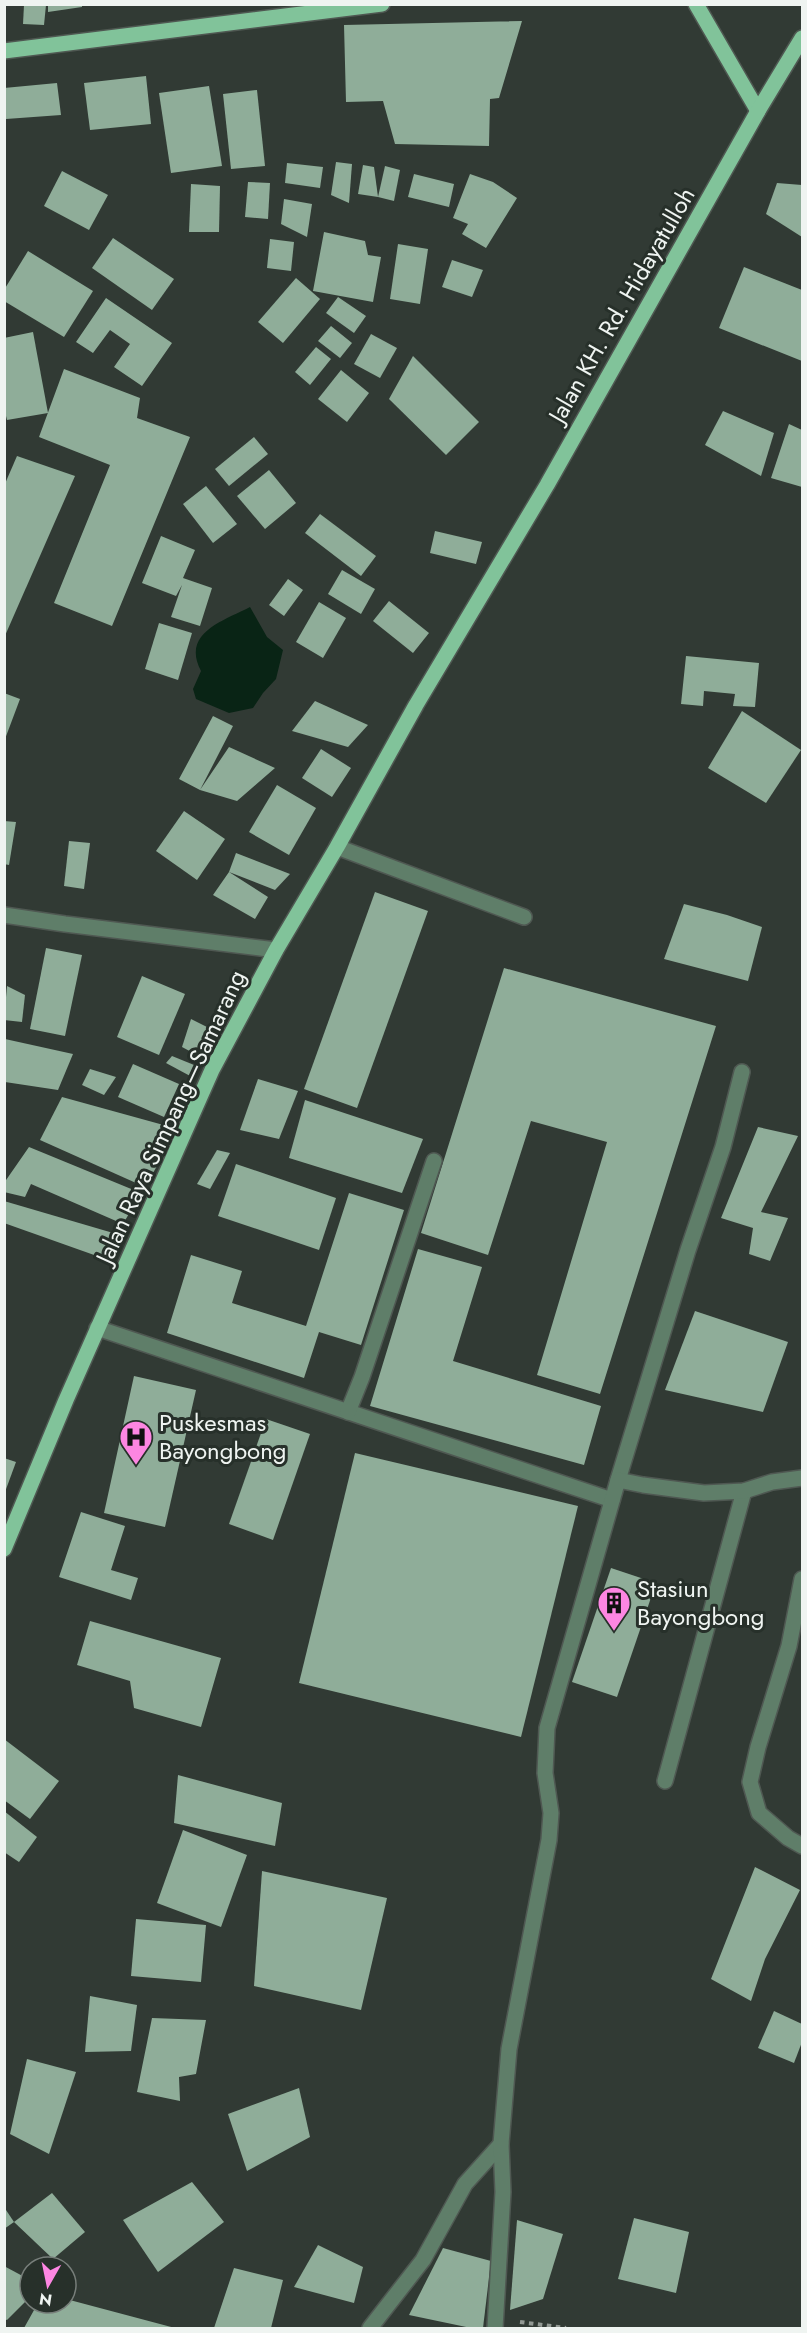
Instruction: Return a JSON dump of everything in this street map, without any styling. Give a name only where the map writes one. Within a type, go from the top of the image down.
[{"type":"main road","points":[[4,51],[382,4]]},
{"type":"main road","points":[[696,4],[758,111]]},
{"type":"main road","name":"Jalan KH. Rd. Hidayatulloh","points":[[482,595],[802,38]]},
{"type":"main road","name":"Jalan Raya Simpang—Samarang","points":[[4,1549],[97,1328],[212,1070],[276,950],[337,847],[416,705],[482,595]]},
{"type":"street","points":[[337,847],[524,917]]},
{"type":"street","points":[[4,915],[276,950]]},
{"type":"street","points":[[496,2323],[503,2192],[501,2144],[509,2049],[549,1840],[551,1813],[545,1773],[547,1728],[618,1480],[723,1147],[742,1072]]},
{"type":"street","points":[[348,1412],[362,1377],[434,1161]]},
{"type":"street","points":[[97,1328],[612,1500]]},
{"type":"street","points":[[618,1480],[704,1493],[744,1491],[772,1482],[802,1478]]},
{"type":"street","points":[[665,1781],[744,1491]]},
{"type":"street","points":[[802,1579],[789,1646],[758,1747],[750,1782],[759,1813],[788,1838],[802,1846]]},
{"type":"street","points":[[370,2328],[423,2260],[465,2184],[501,2144]]},
{"type":"path","points":[[496,2323],[566,2328]]},
{"type":"shaded area","points":[[250,607],[267,637],[283,650],[276,679],[253,708],[229,713],[196,699],[193,689],[201,671],[196,658],[196,647],[208,630],[217,623]]},
{"type":"building","points":[[48,4],[82,4],[82,7],[48,12]]},
{"type":"building","points":[[24,5],[46,5],[44,25],[23,24]]},
{"type":"building","points":[[522,21],[499,98],[490,99],[489,146],[395,144],[383,101],[346,102],[344,25]]},
{"type":"building","points":[[146,76],[151,124],[90,130],[84,83]]},
{"type":"building","points":[[57,83],[61,115],[6,119],[4,88]]},
{"type":"building","points":[[209,86],[222,166],[171,173],[159,93]]},
{"type":"building","points":[[257,90],[265,166],[231,169],[223,94]]},
{"type":"building","points":[[336,162],[352,164],[349,203],[331,195]]},
{"type":"building","points":[[287,163],[323,167],[320,188],[285,183]]},
{"type":"building","points":[[363,165],[374,167],[378,197],[358,194]]},
{"type":"building","points":[[385,166],[400,170],[394,201],[378,197]]},
{"type":"building","points":[[62,171],[108,195],[89,230],[44,206]]},
{"type":"building","points":[[414,174],[454,184],[449,207],[408,197]]},
{"type":"building","points":[[470,174],[493,182],[517,198],[486,248],[462,234],[468,224],[453,218]]},
{"type":"building","points":[[248,182],[270,183],[268,219],[245,217]]},
{"type":"building","points":[[777,183],[802,185],[802,237],[766,214]]},
{"type":"building","points":[[191,184],[220,186],[219,232],[189,232]]},
{"type":"building","points":[[284,199],[312,204],[307,237],[281,224]]},
{"type":"building","points":[[324,232],[365,241],[368,255],[381,257],[373,302],[313,291]]},
{"type":"building","points":[[113,238],[174,279],[152,310],[92,268]]},
{"type":"building","points":[[270,239],[294,242],[291,271],[267,268]]},
{"type":"building","points":[[398,244],[428,249],[420,304],[390,299]]},
{"type":"building","points":[[28,251],[93,291],[64,337],[4,301],[4,290]]},
{"type":"building","points":[[452,260],[483,270],[472,297],[442,287]]},
{"type":"building","points":[[744,267],[802,290],[802,361],[719,328]]},
{"type":"building","points":[[296,278],[320,299],[283,343],[258,322]]},
{"type":"building","points":[[338,297],[366,316],[354,333],[326,313]]},
{"type":"building","points":[[106,298],[172,343],[142,386],[114,367],[130,344],[110,330],[93,353],[76,342]]},
{"type":"building","points":[[331,326],[352,343],[340,358],[318,341]]},
{"type":"building","points":[[33,332],[48,413],[7,420],[4,408],[4,338]]},
{"type":"building","points":[[371,334],[397,348],[380,378],[354,364]]},
{"type":"building","points":[[316,347],[331,359],[310,385],[295,372]]},
{"type":"building","points":[[413,356],[479,422],[446,455],[389,399]]},
{"type":"building","points":[[64,369],[140,398],[137,418],[190,437],[112,626],[54,603],[110,465],[39,437]]},
{"type":"building","points":[[341,370],[369,393],[347,422],[318,399]]},
{"type":"building","points":[[723,411],[774,433],[761,476],[705,445]]},
{"type":"building","points":[[789,424],[802,430],[802,487],[771,478]]},
{"type":"building","points":[[254,437],[268,454],[229,486],[215,469]]},
{"type":"building","points":[[17,456],[75,476],[4,638],[4,486]]},
{"type":"building","points":[[269,470],[296,503],[265,529],[237,496]]},
{"type":"building","points":[[206,486],[237,524],[213,543],[183,504]]},
{"type":"building","points":[[320,514],[376,556],[361,576],[305,533]]},
{"type":"building","points":[[435,531],[482,542],[476,564],[430,553]]},
{"type":"building","points":[[161,536],[195,550],[183,578],[212,588],[200,626],[171,617],[182,585],[176,596],[142,583]]},
{"type":"building","points":[[342,570],[375,589],[361,614],[328,594]]},
{"type":"building","points":[[288,579],[303,590],[284,616],[269,605]]},
{"type":"building","points":[[389,601],[429,633],[413,653],[373,621]]},
{"type":"building","points":[[319,602],[346,618],[323,658],[296,642]]},
{"type":"building","points":[[159,623],[192,633],[178,680],[145,669]]},
{"type":"building","points":[[686,656],[759,663],[755,707],[733,706],[735,694],[704,691],[703,706],[681,704]]},
{"type":"building","points":[[4,693],[20,699],[5,739],[4,739]]},
{"type":"building","points":[[315,701],[368,725],[348,747],[292,731]]},
{"type":"building","points":[[742,711],[801,750],[766,803],[708,768]]},
{"type":"building","points":[[213,716],[233,726],[200,790],[179,779]]},
{"type":"building","points":[[229,747],[275,768],[237,801],[200,790]]},
{"type":"building","points":[[321,749],[351,768],[332,797],[302,778]]},
{"type":"building","points":[[277,785],[316,808],[289,855],[249,832]]},
{"type":"building","points":[[184,811],[225,839],[197,880],[156,851]]},
{"type":"building","points":[[4,821],[16,822],[9,865],[4,864]]},
{"type":"building","points":[[69,841],[90,843],[84,889],[64,886]]},
{"type":"building","points":[[236,853],[290,874],[275,890],[229,872]]},
{"type":"building","points":[[229,872],[268,897],[255,919],[213,895]]},
{"type":"building","points":[[375,892],[428,911],[357,1108],[304,1089]]},
{"type":"building","points":[[684,904],[762,927],[748,981],[664,959]]},
{"type":"building","points":[[46,948],[82,955],[65,1036],[30,1029]]},
{"type":"building","points":[[504,968],[716,1026],[600,1394],[537,1375],[607,1142],[531,1121],[488,1255],[421,1233]]},
{"type":"building","points":[[142,976],[185,994],[159,1055],[117,1037]]},
{"type":"building","points":[[7,986],[25,995],[22,1022],[4,1020]]},
{"type":"building","points":[[191,1019],[211,1029],[197,1055],[182,1047]]},
{"type":"building","points":[[5,1039],[73,1054],[58,1090],[5,1082]]},
{"type":"building","points":[[172,1056],[199,1067],[192,1077],[166,1063]]},
{"type":"building","points":[[133,1064],[179,1084],[164,1117],[118,1097]]},
{"type":"building","points":[[90,1069],[116,1077],[104,1095],[82,1085]]},
{"type":"building","points":[[258,1079],[298,1091],[279,1139],[240,1130]]},
{"type":"building","points":[[62,1097],[178,1129],[145,1187],[40,1140]]},
{"type":"building","points":[[305,1100],[423,1139],[402,1193],[289,1158]]},
{"type":"building","points":[[758,1127],[798,1136],[761,1212],[788,1218],[770,1261],[749,1254],[753,1228],[721,1218]]},
{"type":"building","points":[[29,1147],[141,1193],[123,1224],[31,1184],[25,1197],[4,1192],[4,1183]]},
{"type":"building","points":[[217,1150],[230,1153],[210,1189],[197,1184]]},
{"type":"building","points":[[236,1164],[336,1198],[319,1250],[218,1216]]},
{"type":"building","points":[[349,1193],[404,1210],[361,1345],[319,1332],[304,1378],[167,1333],[191,1255],[242,1271],[232,1303],[306,1326]]},
{"type":"building","points":[[4,1201],[120,1235],[111,1261],[4,1223]]},
{"type":"building","points":[[418,1249],[482,1267],[453,1361],[601,1406],[584,1465],[370,1406]]},
{"type":"building","points":[[695,1311],[788,1342],[763,1412],[665,1390]]},
{"type":"building","points":[[134,1376],[196,1390],[165,1527],[104,1513]]},
{"type":"building","points":[[266,1419],[310,1434],[273,1540],[229,1524]]},
{"type":"building","points":[[355,1453],[578,1506],[521,1737],[299,1683]]},
{"type":"building","points":[[4,1458],[16,1462],[5,1492],[4,1492]]},
{"type":"building","points":[[81,1512],[125,1526],[111,1570],[138,1578],[131,1600],[59,1577]]},
{"type":"building","name":"Stasiun Bayongbong","points":[[611,1568],[656,1583],[617,1697],[572,1682]]},
{"type":"building","points":[[90,1621],[221,1658],[201,1727],[134,1708],[130,1681],[77,1665]]},
{"type":"building","points":[[4,1739],[59,1781],[30,1819],[4,1800]]},
{"type":"building","points":[[178,1775],[282,1803],[275,1846],[174,1823]]},
{"type":"building","points":[[4,1811],[37,1837],[19,1862],[4,1852]]},
{"type":"building","points":[[183,1830],[247,1855],[221,1927],[157,1903]]},
{"type":"building","points":[[755,1867],[800,1890],[765,1959],[751,2001],[711,1979]]},
{"type":"building","points":[[262,1871],[387,1898],[361,2010],[254,1986]]},
{"type":"building","points":[[136,1919],[206,1925],[201,1982],[131,1976]]},
{"type":"building","points":[[90,1996],[137,2005],[131,2051],[85,2052]]},
{"type":"building","points":[[774,2011],[802,2024],[802,2042],[794,2063],[758,2048]]},
{"type":"building","points":[[152,2018],[206,2020],[196,2074],[179,2077],[180,2101],[137,2092]]},
{"type":"building","points":[[27,2059],[76,2072],[49,2154],[10,2134]]},
{"type":"building","points":[[299,2088],[310,2137],[247,2171],[228,2114]]},
{"type":"building","points":[[192,2182],[224,2222],[158,2272],[123,2220]]},
{"type":"building","points":[[52,2193],[85,2232],[58,2255],[49,2255],[14,2222]]},
{"type":"building","points":[[4,2207],[14,2222],[4,2229]]},
{"type":"building","points":[[634,2218],[689,2232],[676,2293],[618,2279]]},
{"type":"building","points":[[517,2220],[563,2234],[543,2299],[510,2310]]},
{"type":"building","points":[[318,2245],[363,2267],[354,2303],[294,2287]]},
{"type":"building","points":[[443,2248],[491,2261],[483,2328],[471,2328],[409,2315]]},
{"type":"building","points":[[4,2266],[18,2274],[18,2309],[7,2320],[4,2319]]},
{"type":"building","points":[[234,2268],[283,2280],[271,2328],[214,2328]]},
{"type":"building","points":[[78,2302],[175,2328],[24,2328],[31,2315],[78,2315]]},
{"type":"place","name":"Puskesmas Bayongbong","points":[[136,1466]]},
{"type":"place","name":"Stasiun Bayongbong","points":[[614,1632]]}]
